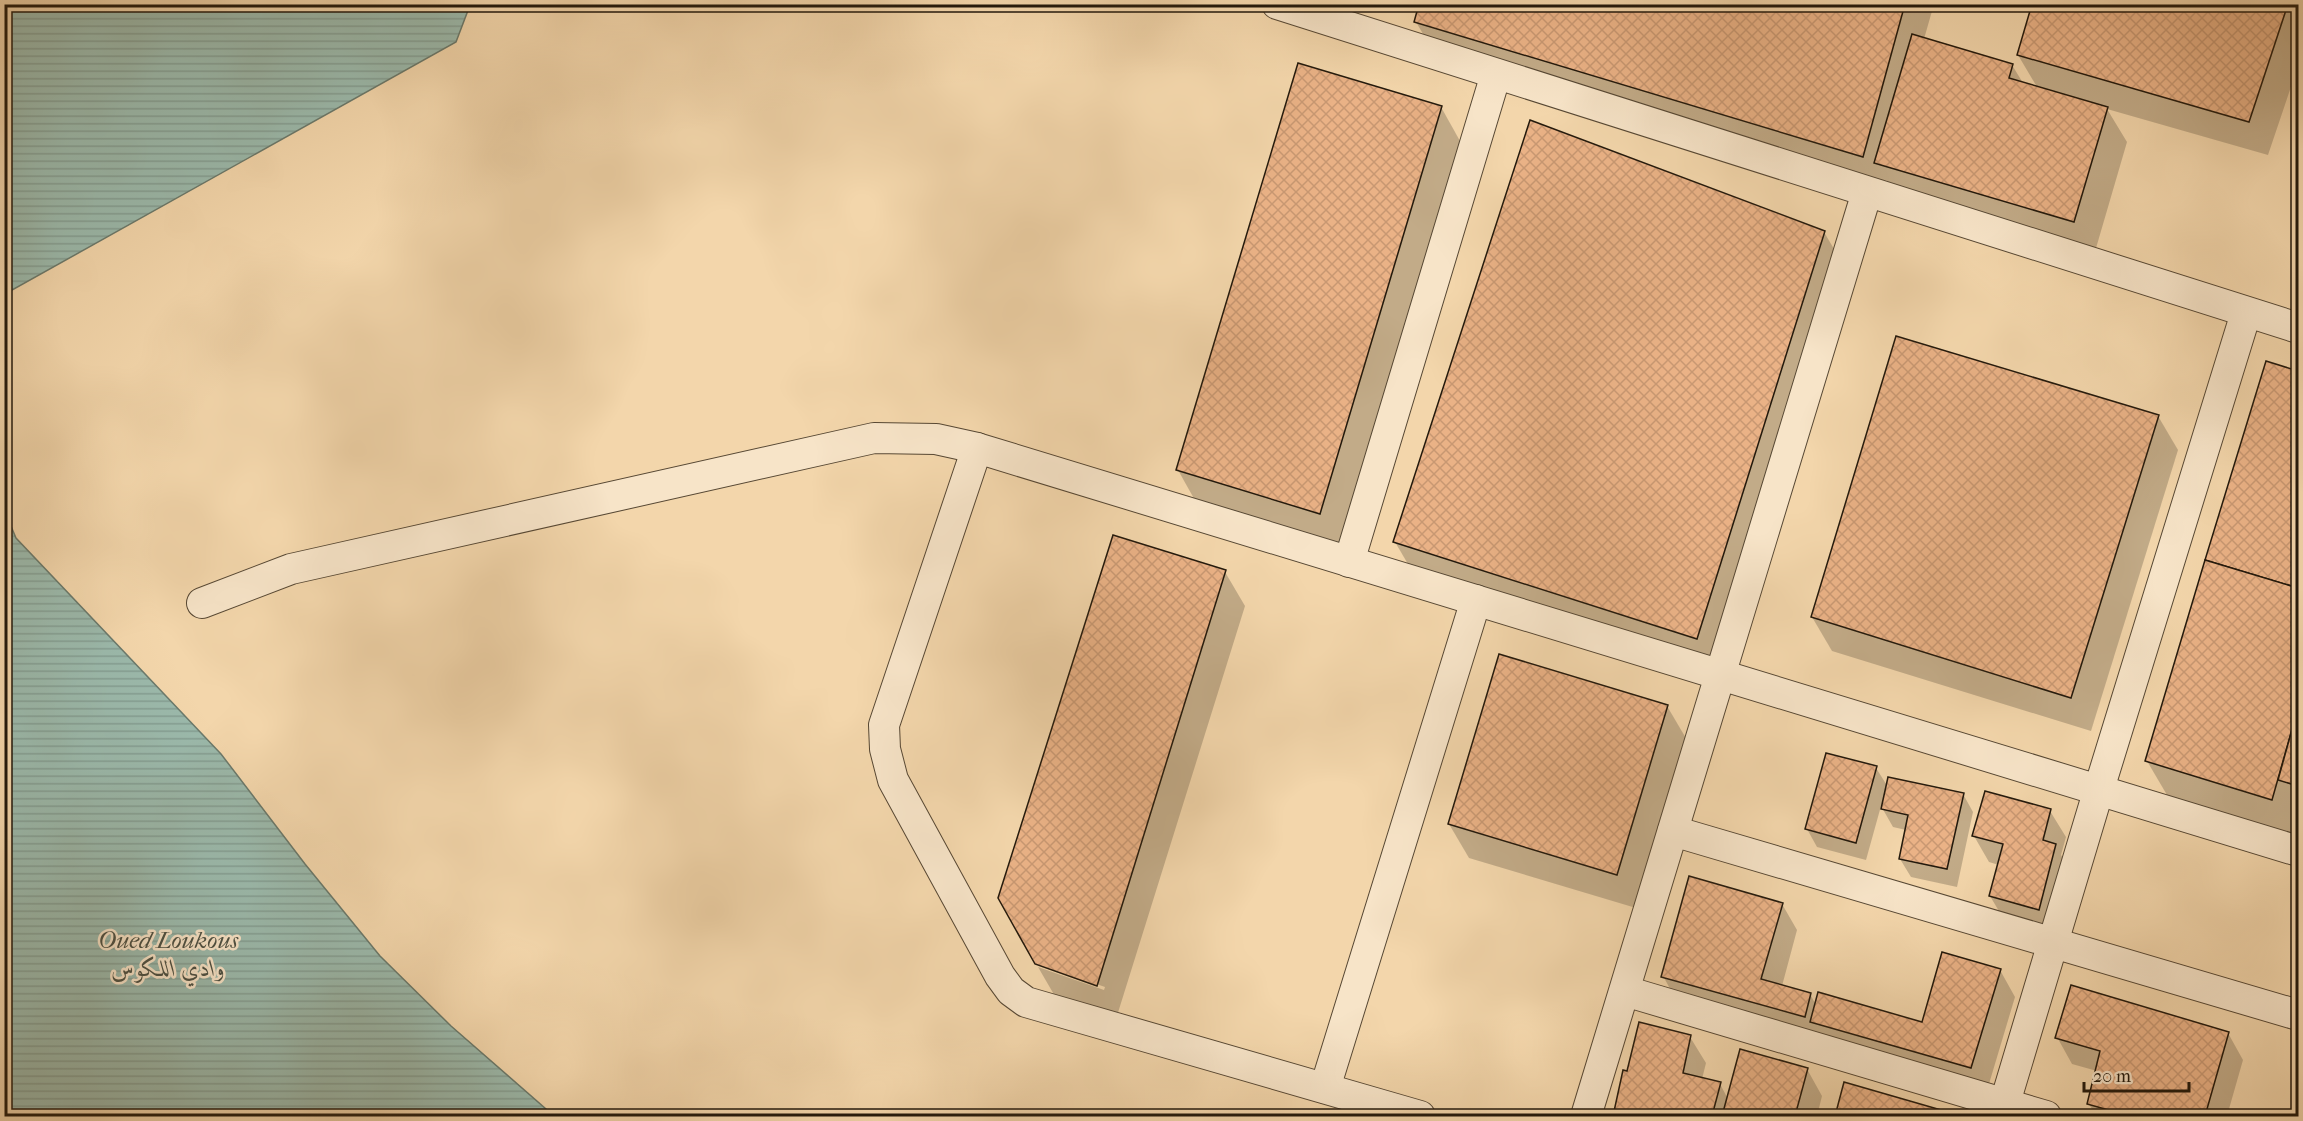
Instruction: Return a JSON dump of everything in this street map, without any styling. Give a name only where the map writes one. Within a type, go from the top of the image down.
[{"type":"street","points":[[1277,4],[2298,328]]},
{"type":"street","points":[[1349,562],[1496,74]]},
{"type":"street","points":[[1586,1116],[1866,192]]},
{"type":"street","points":[[2003,1111],[2099,789],[2246,313]]},
{"type":"street","points":[[202,603],[291,569],[874,438],[936,439],[977,448],[2298,851]]},
{"type":"street","points":[[977,448],[884,725],[885,749],[893,780],[994,966],[1011,991],[1026,1002],[1420,1116]]},
{"type":"street","points":[[1325,1088],[1476,600]]},
{"type":"street","points":[[1673,831],[2298,1015]]},
{"type":"street","points":[[1625,991],[2003,1111],[2046,1116]]},
{"type":"water","points":[[5,4],[470,5],[456,42],[5,294]]},
{"type":"water","name":"Oued Loukous وادي اللكوس","points":[[5,512],[16,538],[221,754],[305,864],[380,956],[451,1026],[554,1116],[5,1116]]},
{"type":"building","points":[[1419,4],[1905,4],[1863,157],[1414,22]]},
{"type":"building","points":[[2032,4],[2288,4],[2249,122],[2017,55]]},
{"type":"building","points":[[1912,34],[2013,64],[2009,78],[2108,107],[2074,222],[1874,163]]},
{"type":"building","points":[[1298,63],[1442,106],[1320,514],[1176,470]]},
{"type":"building","points":[[1530,120],[1825,231],[1697,639],[1393,542]]},
{"type":"building","points":[[1896,336],[2159,415],[2071,698],[1811,617]]},
{"type":"building","points":[[2266,361],[2298,371],[2298,588],[2205,560]]},
{"type":"building","points":[[1113,535],[1226,570],[1097,986],[1035,964],[998,898]]},
{"type":"building","points":[[2205,560],[2298,588],[2298,708],[2272,800],[2145,761]]},
{"type":"building","points":[[1499,654],[1668,705],[1617,875],[1448,824]]},
{"type":"building","points":[[2298,708],[2298,786],[2278,780]]},
{"type":"building","points":[[1826,753],[1877,766],[1856,843],[1805,829]]},
{"type":"building","points":[[1888,777],[1964,793],[1947,869],[1899,859],[1908,815],[1881,809]]},
{"type":"building","points":[[1985,791],[2051,809],[2043,840],[2056,844],[2039,910],[1989,896],[2003,844],[1972,836]]},
{"type":"building","points":[[1689,876],[1783,903],[1761,979],[1811,993],[1805,1017],[1661,977]]},
{"type":"building","points":[[1942,952],[2001,969],[1971,1068],[1810,1022],[1818,992],[1922,1022]]},
{"type":"building","points":[[2071,985],[2229,1032],[2205,1116],[2130,1116],[2087,1104],[2100,1051],[2055,1038]]},
{"type":"building","points":[[1639,1022],[1691,1035],[1683,1073],[1721,1082],[1712,1116],[1613,1116],[1623,1070],[1627,1071]]},
{"type":"building","points":[[1740,1049],[1808,1068],[1795,1116],[1722,1116]]},
{"type":"building","points":[[1844,1082],[1948,1112],[1946,1116],[1835,1116]]}]
